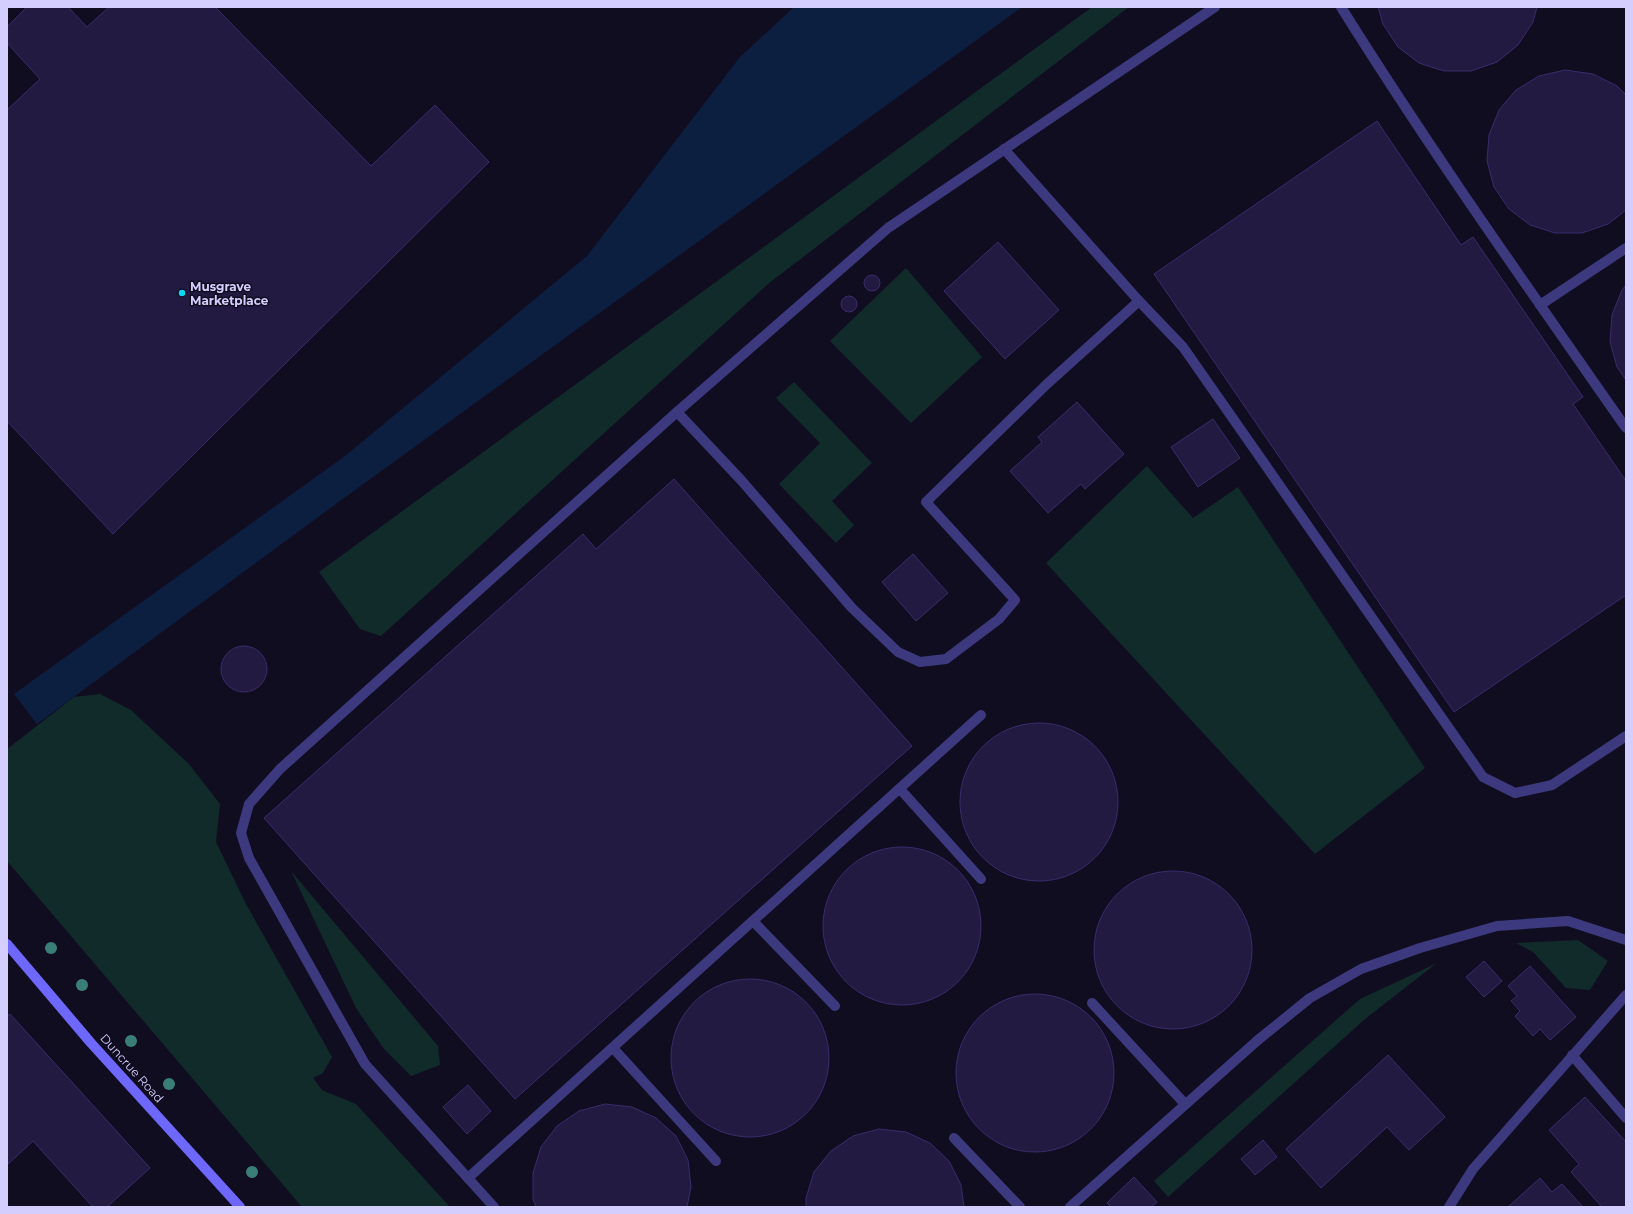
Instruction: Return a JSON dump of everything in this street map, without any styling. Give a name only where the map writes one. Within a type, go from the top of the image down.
[{"type":"street","name":"Duncrue Road","points":[[7,944],[92,1043],[240,1207]]},
{"type":"lane","points":[[494,1207],[365,1064],[249,858],[241,833],[249,804],[280,769],[677,412],[888,228],[1215,7]]},
{"type":"lane","points":[[1341,7],[1384,74],[1540,305],[1626,428]]},
{"type":"lane","points":[[1004,149],[1139,301],[1183,347],[1483,777],[1515,793],[1552,785],[1626,736]]},
{"type":"lane","points":[[1540,305],[1626,248]]},
{"type":"lane","points":[[677,412],[741,480],[852,608],[898,652],[920,662],[946,659],[999,619],[1015,600],[926,502],[1047,384],[1139,301]]},
{"type":"lane","points":[[468,1178],[981,715]]},
{"type":"lane","points":[[900,789],[981,879]]},
{"type":"lane","points":[[753,921],[834,1006]]},
{"type":"lane","points":[[1070,1207],[1258,1040],[1310,998],[1361,969],[1420,948],[1497,926],[1568,921],[1626,940]]},
{"type":"lane","points":[[1449,1207],[1473,1169],[1626,995]]},
{"type":"lane","points":[[1092,1003],[1186,1104]]},
{"type":"lane","points":[[613,1048],[716,1161]]},
{"type":"lane","points":[[1572,1055],[1626,1118]]},
{"type":"lane","points":[[954,1138],[1020,1207]]},
{"type":"green space","points":[[1092,7],[1129,7],[768,284],[381,636],[360,629],[319,572]]},
{"type":"green space","points":[[906,268],[982,357],[911,423],[830,341]]},
{"type":"green space","points":[[794,382],[872,463],[832,501],[854,525],[836,543],[779,484],[820,443],[776,398]]},
{"type":"green space","points":[[1147,466],[1193,518],[1238,487],[1425,768],[1315,854],[1046,563]]},
{"type":"green space","points":[[100,694],[131,710],[189,764],[220,804],[216,842],[246,904],[332,1057],[323,1073],[313,1078],[322,1090],[356,1104],[450,1207],[302,1207],[7,861],[7,749],[74,697]]},
{"type":"green space","points":[[291,871],[438,1046],[440,1065],[411,1076],[384,1049],[356,1008]]},
{"type":"green space","points":[[1578,940],[1608,961],[1590,990],[1566,988],[1533,952],[1516,943]]},
{"type":"green space","points":[[1437,963],[1365,1019],[1168,1197],[1154,1181],[1360,999]]},
{"type":"water","points":[[794,7],[1022,7],[340,501],[37,724],[14,694],[345,456],[587,256],[740,57]]},
{"type":"building","name":"Musgrave Marketplace","points":[[27,7],[68,7],[87,27],[109,7],[215,7],[371,166],[435,105],[489,162],[113,534],[7,421],[7,110],[40,79],[7,43],[7,27]]},
{"type":"building","points":[[1378,7],[1537,7],[1533,22],[1518,45],[1497,62],[1471,71],[1444,71],[1419,63],[1398,47],[1383,24]]},
{"type":"building","points":[[1565,70],[1593,74],[1617,86],[1626,95],[1626,210],[1608,224],[1582,233],[1555,233],[1530,225],[1509,209],[1494,187],[1487,161],[1489,135],[1499,110],[1516,90],[1539,76]]},
{"type":"building","points":[[1377,121],[1461,245],[1473,237],[1583,397],[1573,404],[1626,481],[1626,595],[1454,712],[1154,274]]},
{"type":"building","points":[[998,242],[1059,310],[1005,359],[944,291]]},
{"type":"building","points":[[869,275],[875,275],[880,280],[878,289],[875,291],[869,291],[864,286],[864,280]]},
{"type":"building","points":[[1626,285],[1626,380],[1617,367],[1610,342],[1612,315],[1622,290]]},
{"type":"building","points":[[846,296],[852,296],[857,301],[855,310],[852,312],[846,312],[841,307],[841,301]]},
{"type":"building","points":[[1077,402],[1124,454],[1085,489],[1081,484],[1048,513],[1010,471],[1042,442],[1038,437]]},
{"type":"building","points":[[1213,419],[1240,458],[1198,487],[1171,447]]},
{"type":"building","points":[[674,479],[912,746],[515,1099],[264,818],[583,534],[596,549]]},
{"type":"building","points":[[913,554],[948,593],[916,621],[882,582]]},
{"type":"building","points":[[244,646],[257,650],[263,656],[267,669],[263,682],[257,688],[244,692],[231,688],[225,682],[221,669],[225,656],[231,650]]},
{"type":"building","points":[[1031,723],[1047,723],[1062,726],[1076,732],[1095,746],[1105,758],[1115,779],[1118,802],[1115,825],[1105,846],[1095,858],[1083,868],[1062,878],[1047,881],[1031,881],[1016,878],[995,868],[983,858],[973,846],[963,825],[960,810],[960,794],[963,779],[973,758],[983,746],[995,736],[1016,726]]},
{"type":"building","points":[[894,847],[910,847],[925,850],[939,856],[958,870],[968,882],[978,903],[981,926],[978,949],[968,970],[958,982],[946,992],[925,1002],[910,1005],[894,1005],[879,1002],[858,992],[846,982],[836,970],[826,949],[823,934],[823,918],[826,903],[836,882],[846,870],[858,860],[879,850]]},
{"type":"building","points":[[1165,871],[1181,871],[1196,874],[1210,880],[1229,894],[1239,906],[1249,927],[1252,950],[1249,973],[1239,994],[1229,1006],[1217,1016],[1196,1026],[1181,1029],[1165,1029],[1150,1026],[1129,1016],[1117,1006],[1107,994],[1097,973],[1094,958],[1094,942],[1097,927],[1107,906],[1117,894],[1129,884],[1150,874]]},
{"type":"building","points":[[1484,961],[1502,981],[1484,997],[1466,977]]},
{"type":"building","points":[[1530,966],[1576,1017],[1550,1040],[1540,1029],[1533,1036],[1515,1016],[1520,1011],[1511,1001],[1517,996],[1508,986]]},
{"type":"building","points":[[742,979],[758,979],[773,982],[787,988],[806,1002],[816,1014],[826,1035],[829,1058],[826,1081],[816,1102],[806,1114],[794,1124],[773,1134],[758,1137],[742,1137],[727,1134],[706,1124],[694,1114],[684,1102],[674,1081],[671,1066],[671,1050],[674,1035],[684,1014],[694,1002],[706,992],[727,982]]},
{"type":"building","points":[[1027,994],[1043,994],[1058,997],[1072,1003],[1091,1017],[1101,1029],[1111,1050],[1114,1073],[1111,1096],[1101,1117],[1091,1129],[1079,1139],[1058,1149],[1043,1152],[1027,1152],[1012,1149],[991,1139],[979,1129],[969,1117],[959,1096],[956,1081],[956,1065],[959,1050],[969,1029],[979,1017],[991,1007],[1012,997]]},
{"type":"building","points":[[10,1014],[150,1168],[107,1207],[93,1207],[33,1141],[7,1165],[7,1016]]},
{"type":"building","points":[[1388,1055],[1445,1117],[1409,1150],[1387,1127],[1321,1188],[1286,1149]]},
{"type":"building","points":[[468,1085],[491,1111],[467,1134],[443,1107]]},
{"type":"building","points":[[1585,1097],[1626,1142],[1626,1207],[1602,1207],[1571,1172],[1579,1164],[1549,1130]]},
{"type":"building","points":[[605,1104],[632,1107],[656,1118],[676,1136],[688,1160],[691,1187],[687,1207],[536,1207],[533,1199],[533,1173],[541,1147],[557,1126],[579,1111]]},
{"type":"building","points":[[879,1129],[906,1132],[930,1143],[949,1161],[961,1185],[964,1207],[806,1207],[806,1198],[814,1172],[831,1151],[853,1136]]},
{"type":"building","points":[[1263,1140],[1277,1157],[1255,1175],[1241,1159]]},
{"type":"building","points":[[1134,1177],[1157,1202],[1151,1207],[1111,1207],[1107,1203]]},
{"type":"building","points":[[1540,1178],[1552,1192],[1562,1184],[1583,1207],[1508,1207]]},
{"type":"place","name":"Musgrave Marketplace","points":[[182,293]]}]
